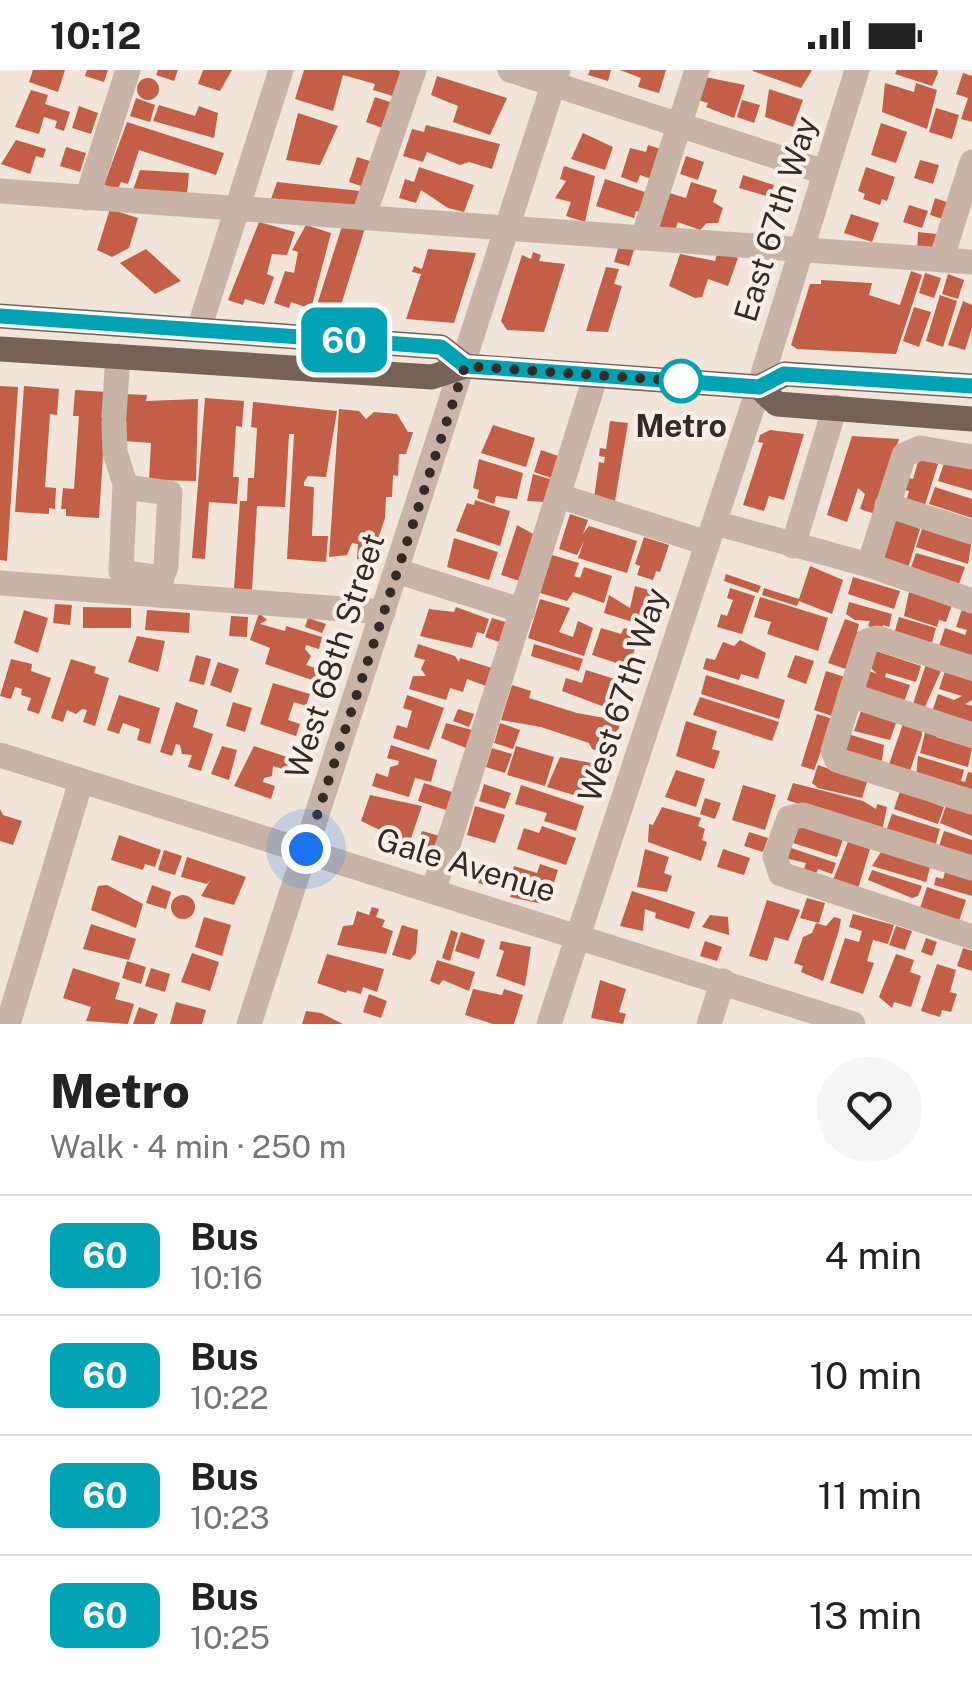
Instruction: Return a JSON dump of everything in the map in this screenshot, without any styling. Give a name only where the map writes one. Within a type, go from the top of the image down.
[{"type":"main road","points":[[0,316],[441,347],[465,366]]},
{"type":"main road","points":[[0,349],[432,377],[465,366],[759,387],[784,374],[972,386]]},
{"type":"main road","points":[[759,387],[777,404],[972,418]]},
{"type":"street","points":[[87,198],[128,70]]},
{"type":"street","points":[[199,329],[281,70]]},
{"type":"street","points":[[364,218],[414,70]]},
{"type":"street","points":[[510,70],[556,77],[679,125],[824,172]]},
{"type":"street","points":[[643,238],[696,70]]},
{"type":"street","name":"East 67th Way","points":[[759,387],[856,70]]},
{"type":"street","name":"West 68th Street","points":[[250,1024],[556,77]]},
{"type":"street","points":[[941,260],[972,162]]},
{"type":"street","points":[[0,192],[972,262]]},
{"type":"street","points":[[118,356],[114,452],[125,487],[121,572],[165,584]]},
{"type":"street","points":[[434,889],[596,376]]},
{"type":"street","name":"West 67th Way","points":[[549,1024],[759,387]]},
{"type":"street","points":[[794,546],[834,407]]},
{"type":"street","points":[[869,565],[904,455],[920,448],[972,457]]},
{"type":"street","points":[[125,487],[170,493],[165,584]]},
{"type":"street","points":[[560,496],[711,533],[794,546],[869,565],[972,602]]},
{"type":"street","points":[[887,505],[972,532]]},
{"type":"street","points":[[397,571],[522,610]]},
{"type":"street","points":[[0,583],[165,584],[384,612]]},
{"type":"street","points":[[972,668],[878,638],[867,641],[832,751],[837,760],[972,802]]},
{"type":"street","points":[[850,695],[972,734]]},
{"type":"street","name":"Gale Avenue","points":[[0,755],[578,934],[846,1023]]},
{"type":"street","points":[[8,1024],[81,781]]},
{"type":"street","points":[[972,868],[803,814],[789,818],[775,857],[781,874],[972,937]]},
{"type":"street","points":[[709,1024],[723,982]]},
{"type":"building","points":[[33,70],[65,70],[58,92],[29,82]]},
{"type":"building","points":[[87,70],[108,70],[104,82],[85,76]]},
{"type":"building","points":[[158,70],[178,70],[174,81],[156,75]]},
{"type":"building","points":[[203,70],[232,70],[220,91],[198,84]]},
{"type":"building","points":[[304,70],[403,72],[396,97],[373,90],[375,84],[343,75],[333,111],[295,99]]},
{"type":"building","points":[[590,70],[611,70],[608,81],[588,75]]},
{"type":"building","points":[[620,70],[666,70],[659,93],[638,87],[641,78]]},
{"type":"building","points":[[753,70],[812,70],[801,88],[753,71]]},
{"type":"building","points":[[897,70],[938,73],[932,86],[895,74]]},
{"type":"building","points":[[963,73],[972,76],[972,122],[961,119],[968,98],[956,94]]},
{"type":"building","points":[[437,76],[507,98],[490,135],[453,122],[458,106],[431,95]]},
{"type":"building","points":[[705,77],[745,85],[734,118],[698,100]]},
{"type":"building","points":[[148,78],[156,81],[156,97],[148,100],[140,97],[137,89],[140,81]]},
{"type":"building","points":[[885,83],[914,92],[916,83],[937,90],[927,129],[882,112]]},
{"type":"building","points":[[769,89],[803,100],[793,127],[765,117]]},
{"type":"building","points":[[31,90],[48,95],[45,104],[70,112],[64,131],[55,128],[57,121],[44,117],[39,134],[15,127]]},
{"type":"building","points":[[375,97],[393,103],[385,129],[366,122]]},
{"type":"building","points":[[136,98],[155,105],[150,122],[130,116]]},
{"type":"building","points":[[742,100],[760,105],[754,123],[737,117]]},
{"type":"building","points":[[159,105],[195,116],[199,106],[218,113],[214,138],[153,121]]},
{"type":"building","points":[[79,106],[98,113],[91,134],[72,128]]},
{"type":"building","points":[[936,108],[959,115],[952,139],[929,132]]},
{"type":"building","points":[[298,113],[338,126],[320,165],[286,160]]},
{"type":"building","points":[[127,122],[224,153],[216,175],[139,150],[128,184],[121,182],[118,189],[104,185]]},
{"type":"building","points":[[881,123],[907,132],[896,163],[871,155]]},
{"type":"building","points":[[426,125],[500,144],[492,169],[469,162],[460,165],[427,152],[423,162],[403,156],[412,129],[424,132]]},
{"type":"building","points":[[583,133],[613,147],[605,170],[571,159]]},
{"type":"building","points":[[16,140],[46,149],[43,158],[36,156],[30,174],[1,164]]},
{"type":"building","points":[[648,145],[664,150],[654,180],[640,175],[637,183],[621,177],[630,148],[646,152]]},
{"type":"building","points":[[66,147],[86,153],[80,172],[60,166]]},
{"type":"building","points":[[686,156],[704,162],[698,180],[680,174]]},
{"type":"building","points":[[357,157],[373,162],[361,207],[271,199],[277,182],[360,191],[361,186],[349,182]]},
{"type":"building","points":[[920,160],[939,165],[933,184],[914,178]]},
{"type":"building","points":[[564,166],[595,176],[585,222],[566,216],[571,202],[555,198],[566,181],[560,179]]},
{"type":"building","points":[[419,167],[474,185],[464,212],[448,208],[421,190],[416,203],[399,198],[405,179],[414,182]]},
{"type":"building","points":[[866,167],[895,177],[887,201],[882,199],[880,205],[863,199],[865,194],[858,191]]},
{"type":"building","points":[[140,170],[189,173],[187,194],[133,190]]},
{"type":"building","points":[[743,175],[774,185],[770,197],[739,188]]},
{"type":"building","points":[[605,179],[651,194],[645,213],[636,211],[634,218],[596,206]]},
{"type":"building","points":[[691,182],[717,190],[713,202],[723,208],[718,223],[707,223],[700,230],[678,222],[673,236],[654,229],[666,192],[686,198]]},
{"type":"building","points":[[935,198],[952,204],[946,220],[930,215]]},
{"type":"building","points":[[909,205],[928,211],[922,228],[903,222]]},
{"type":"building","points":[[110,209],[138,218],[129,248],[112,257],[97,250]]},
{"type":"building","points":[[851,214],[879,223],[872,242],[844,233]]},
{"type":"building","points":[[259,222],[295,232],[287,255],[272,254],[267,274],[274,277],[264,305],[245,299],[243,305],[228,300]]},
{"type":"building","points":[[306,225],[331,233],[311,309],[291,302],[289,308],[274,303],[285,271],[294,273],[298,252],[292,250]]},
{"type":"building","points":[[342,226],[365,228],[338,315],[316,308]]},
{"type":"building","points":[[918,232],[937,234],[935,253],[917,252]]},
{"type":"building","points":[[619,245],[634,250],[629,266],[614,262]]},
{"type":"building","points":[[146,249],[181,281],[155,294],[120,263]]},
{"type":"building","points":[[428,249],[476,253],[454,323],[406,319],[421,274],[412,272],[414,266],[422,269]]},
{"type":"building","points":[[718,251],[738,258],[728,286],[708,279],[702,297],[695,298],[669,286],[680,254],[715,261]]},
{"type":"building","points":[[533,252],[541,255],[539,261],[565,264],[544,332],[507,330],[501,321],[522,255],[531,259]]},
{"type":"building","points":[[606,267],[619,269],[614,284],[622,286],[608,332],[586,331]]},
{"type":"building","points":[[911,271],[922,275],[896,354],[797,349],[791,345],[810,284],[821,284],[821,280],[872,283],[869,295],[900,305]]},
{"type":"building","points":[[925,273],[941,278],[934,298],[919,293]]},
{"type":"building","points":[[948,274],[964,280],[958,299],[942,294]]},
{"type":"building","points":[[940,295],[957,301],[943,347],[926,341]]},
{"type":"building","points":[[963,301],[972,305],[972,328],[965,350],[948,345]]},
{"type":"building","points":[[914,307],[931,312],[919,347],[903,341]]},
{"type":"building","points":[[0,386],[18,387],[7,561],[0,560]]},
{"type":"building","points":[[24,386],[59,389],[57,415],[50,414],[45,487],[56,488],[55,509],[49,508],[49,514],[15,512]]},
{"type":"building","points":[[75,390],[107,392],[99,518],[66,516],[66,509],[61,509],[63,488],[74,489],[79,416],[73,416]]},
{"type":"building","points":[[124,394],[147,395],[146,401],[198,399],[196,481],[149,480],[151,443],[124,441]]},
{"type":"building","points":[[205,398],[244,401],[242,427],[236,426],[233,477],[239,477],[237,504],[209,502],[205,559],[192,558]]},
{"type":"building","points":[[253,402],[337,411],[326,477],[308,476],[304,482],[304,486],[314,487],[312,536],[328,536],[326,562],[287,559],[294,434],[289,434],[285,507],[257,506],[252,590],[234,589],[240,501],[247,501],[248,478],[254,478],[257,428],[251,427]]},
{"type":"building","points":[[339,409],[359,411],[366,419],[374,412],[397,414],[408,432],[413,432],[406,454],[399,454],[398,476],[393,475],[392,497],[386,497],[385,518],[371,560],[357,559],[358,544],[352,543],[347,555],[329,557]]},
{"type":"building","points":[[610,421],[628,423],[615,501],[594,498],[599,462],[604,463],[605,457],[599,456],[600,448],[606,449]]},
{"type":"building","points":[[493,425],[535,438],[526,467],[481,453]]},
{"type":"building","points":[[770,430],[804,434],[784,500],[769,496],[764,511],[743,505],[763,443],[758,442],[760,435]]},
{"type":"building","points":[[852,436],[899,439],[875,514],[860,509],[865,494],[858,488],[847,522],[827,515]]},
{"type":"building","points":[[541,450],[561,457],[554,479],[534,472]]},
{"type":"building","points":[[919,458],[938,464],[924,508],[906,502],[909,491],[902,489],[906,477],[913,479]]},
{"type":"building","points":[[479,459],[523,473],[517,499],[496,496],[494,504],[477,498],[479,490],[473,488]]},
{"type":"building","points":[[945,460],[972,468],[972,491],[938,481]]},
{"type":"building","points":[[533,474],[553,480],[546,502],[527,501]]},
{"type":"building","points":[[935,487],[972,499],[972,518],[929,504]]},
{"type":"building","points":[[475,500],[510,511],[500,546],[456,531],[467,503],[474,505]]},
{"type":"building","points":[[570,514],[588,520],[583,534],[589,526],[637,541],[627,573],[578,558],[584,541],[577,555],[559,549]]},
{"type":"building","points":[[896,517],[920,529],[908,568],[881,560]]},
{"type":"building","points":[[517,525],[535,535],[520,581],[501,575]]},
{"type":"building","points":[[923,526],[972,540],[968,564],[916,547]]},
{"type":"building","points":[[644,537],[669,545],[660,572],[656,571],[653,580],[637,575],[640,566],[635,564]]},
{"type":"building","points":[[454,538],[498,552],[489,580],[447,567]]},
{"type":"building","points":[[916,553],[965,567],[958,587],[910,570]]},
{"type":"building","points":[[552,555],[579,563],[574,576],[580,578],[584,567],[612,576],[604,603],[573,592],[567,601],[540,593]]},
{"type":"building","points":[[810,566],[843,580],[832,614],[799,601],[797,606],[762,595],[764,588],[799,599]]},
{"type":"building","points":[[726,574],[761,586],[758,593],[724,581]]},
{"type":"building","points":[[853,577],[900,591],[894,609],[848,594]]},
{"type":"building","points":[[635,586],[652,591],[642,625],[604,613],[609,595],[630,608]]},
{"type":"building","points":[[730,588],[755,596],[742,634],[717,627],[721,614],[727,616],[733,600],[727,598]]},
{"type":"building","points":[[909,592],[952,605],[946,622],[939,620],[937,627],[904,616]]},
{"type":"building","points":[[760,597],[828,618],[818,651],[767,634],[771,622],[754,617]]},
{"type":"building","points":[[540,599],[570,608],[559,632],[573,637],[578,621],[593,628],[584,656],[528,638]]},
{"type":"building","points":[[849,602],[892,614],[889,627],[883,625],[881,630],[868,626],[870,621],[855,620],[846,614]]},
{"type":"building","points":[[55,604],[72,605],[70,625],[53,623]]},
{"type":"building","points":[[83,607],[131,608],[131,628],[83,628]]},
{"type":"building","points":[[456,607],[489,619],[484,634],[477,632],[472,648],[420,636],[429,609],[454,612]]},
{"type":"building","points":[[962,609],[972,613],[972,656],[939,646],[945,628],[965,635],[967,630],[956,627]]},
{"type":"building","points":[[24,610],[48,618],[38,653],[14,643]]},
{"type":"building","points":[[147,610],[190,613],[189,633],[145,630]]},
{"type":"building","points":[[259,613],[267,620],[260,624],[285,631],[286,626],[322,637],[319,649],[306,645],[305,649],[311,656],[306,665],[318,669],[315,681],[265,664],[270,648],[250,640]]},
{"type":"building","points":[[231,616],[248,617],[247,637],[229,636]]},
{"type":"building","points":[[899,617],[936,628],[931,646],[894,634]]},
{"type":"building","points":[[308,618],[326,624],[322,633],[305,627]]},
{"type":"building","points":[[492,618],[509,623],[502,643],[485,637]]},
{"type":"building","points":[[845,619],[859,624],[857,632],[862,633],[846,669],[828,663]]},
{"type":"building","points":[[601,628],[621,634],[624,628],[648,635],[645,644],[637,642],[629,667],[592,655]]},
{"type":"building","points":[[137,636],[165,641],[158,672],[128,662]]},
{"type":"building","points":[[740,640],[766,653],[758,679],[741,674],[739,680],[703,669],[706,658],[715,660],[723,642],[734,646]]},
{"type":"building","points":[[418,644],[455,656],[459,662],[460,658],[492,668],[486,686],[467,679],[463,692],[450,688],[446,700],[409,689],[413,676],[426,676],[421,669],[425,660],[414,657]]},
{"type":"building","points":[[534,644],[583,659],[579,671],[531,656]]},
{"type":"building","points":[[876,651],[921,666],[916,682],[886,673],[885,677],[910,685],[903,705],[860,690],[867,670],[877,674],[871,668]]},
{"type":"building","points":[[196,655],[211,659],[204,685],[189,681]]},
{"type":"building","points":[[795,655],[814,661],[806,684],[787,677]]},
{"type":"building","points":[[11,659],[32,664],[31,671],[51,678],[39,714],[27,710],[31,698],[21,695],[22,689],[15,687],[11,699],[0,696]]},
{"type":"building","points":[[71,659],[96,667],[94,673],[109,678],[95,726],[83,722],[87,710],[82,709],[76,714],[67,710],[63,722],[51,718]]},
{"type":"building","points":[[218,662],[239,669],[231,693],[210,685]]},
{"type":"building","points":[[926,664],[941,671],[923,711],[912,707]]},
{"type":"building","points":[[586,670],[621,681],[610,709],[562,691],[566,678],[582,683]]},
{"type":"building","points":[[826,671],[845,677],[835,717],[814,710]]},
{"type":"building","points":[[945,671],[972,681],[972,700],[965,704],[972,706],[972,726],[932,712],[938,694],[954,700],[962,696],[939,689]]},
{"type":"building","points":[[706,675],[785,700],[779,719],[701,694]]},
{"type":"building","points":[[273,683],[310,694],[306,706],[294,702],[288,720],[300,724],[296,736],[260,724]]},
{"type":"building","points":[[512,685],[531,691],[529,698],[621,721],[610,755],[592,749],[589,743],[541,727],[501,720]]},
{"type":"building","points":[[119,695],[160,708],[150,744],[137,740],[140,729],[123,723],[119,734],[107,730]]},
{"type":"building","points":[[407,695],[444,708],[429,750],[393,738],[397,725],[407,728],[412,711],[403,708]]},
{"type":"building","points":[[700,697],[779,722],[772,741],[693,715]]},
{"type":"building","points":[[176,702],[198,710],[193,727],[213,734],[201,771],[188,767],[192,755],[182,754],[180,745],[176,744],[172,756],[160,752]]},
{"type":"building","points":[[233,702],[252,708],[245,732],[226,726]]},
{"type":"building","points":[[458,709],[474,714],[469,727],[453,721]]},
{"type":"building","points":[[861,711],[896,723],[890,740],[854,731]]},
{"type":"building","points":[[817,714],[833,719],[814,770],[801,766]]},
{"type":"building","points":[[686,721],[717,731],[712,749],[720,751],[714,769],[676,756]]},
{"type":"building","points":[[904,721],[921,728],[922,735],[909,774],[888,767]]},
{"type":"building","points":[[446,723],[472,730],[466,748],[441,738]]},
{"type":"building","points":[[500,723],[520,730],[513,749],[494,743]]},
{"type":"building","points":[[926,729],[938,732],[936,737],[972,748],[968,767],[920,753]]},
{"type":"building","points":[[848,734],[884,745],[882,761],[843,751]]},
{"type":"building","points":[[391,745],[437,760],[431,782],[415,778],[409,797],[372,786],[376,773],[388,777],[390,767],[398,765],[399,761],[387,758]]},
{"type":"building","points":[[222,746],[237,750],[229,780],[211,774]]},
{"type":"building","points":[[254,746],[290,758],[286,770],[273,766],[272,776],[264,778],[263,782],[275,786],[271,799],[234,786]]},
{"type":"building","points":[[516,746],[554,757],[545,786],[507,775]]},
{"type":"building","points":[[492,748],[512,754],[505,773],[486,767]]},
{"type":"building","points":[[918,756],[964,770],[961,781],[965,782],[968,772],[972,773],[972,795],[916,778]]},
{"type":"building","points":[[560,757],[597,764],[587,799],[547,787]]},
{"type":"building","points":[[818,765],[867,782],[862,798],[818,788],[812,783]]},
{"type":"building","points":[[676,770],[705,779],[696,807],[665,797]]},
{"type":"building","points":[[424,783],[452,792],[446,810],[418,801]]},
{"type":"building","points":[[793,783],[863,801],[876,809],[877,804],[887,807],[882,831],[787,800]]},
{"type":"building","points":[[484,784],[511,793],[505,809],[479,801]]},
{"type":"building","points":[[521,785],[584,806],[576,831],[544,821],[547,813],[515,804]]},
{"type":"building","points":[[743,785],[776,795],[765,830],[732,820]]},
{"type":"building","points":[[900,791],[944,807],[938,824],[894,809]]},
{"type":"building","points":[[370,795],[422,806],[408,847],[382,839],[384,832],[361,821]]},
{"type":"building","points":[[705,798],[721,803],[715,819],[700,814]]},
{"type":"building","points":[[475,806],[505,815],[495,843],[467,835]]},
{"type":"building","points":[[946,806],[972,811],[972,836],[940,823]]},
{"type":"building","points":[[662,807],[701,818],[698,826],[705,829],[702,840],[707,842],[701,861],[648,842],[649,824],[653,825]]},
{"type":"building","points":[[0,809],[3,815],[22,821],[13,845],[0,841]]},
{"type":"building","points":[[892,814],[940,829],[935,847],[886,831]]},
{"type":"building","points":[[542,826],[576,838],[566,865],[517,849],[524,828],[539,833]]},
{"type":"building","points":[[799,826],[843,839],[837,857],[793,843]]},
{"type":"building","points":[[422,831],[440,836],[434,855],[416,850]]},
{"type":"building","points":[[944,831],[972,840],[972,860],[938,849]]},
{"type":"building","points":[[749,832],[768,838],[763,852],[744,846]]},
{"type":"building","points":[[119,835],[161,850],[155,867],[145,864],[143,870],[111,860]]},
{"type":"building","points":[[848,842],[870,849],[857,892],[833,880]]},
{"type":"building","points":[[788,847],[836,863],[832,874],[818,869],[815,876],[803,872],[806,863],[785,858]]},
{"type":"building","points":[[884,847],[931,863],[926,882],[872,866]]},
{"type":"building","points":[[645,849],[669,857],[664,873],[672,876],[667,892],[637,887]]},
{"type":"building","points":[[723,849],[750,858],[744,875],[717,867]]},
{"type":"building","points":[[164,850],[182,856],[175,875],[158,870]]},
{"type":"building","points":[[187,857],[246,877],[234,905],[201,896],[211,879],[207,884],[181,877]]},
{"type":"building","points":[[483,863],[499,868],[494,887],[478,883]]},
{"type":"building","points":[[540,864],[558,870],[547,905],[510,897],[514,886],[525,887],[509,882],[514,866],[537,873]]},
{"type":"building","points":[[946,869],[972,877],[972,896],[934,885],[936,877],[943,879]]},
{"type":"building","points":[[872,870],[922,886],[918,896],[912,898],[868,880]]},
{"type":"building","points":[[107,885],[143,904],[136,928],[91,910],[98,886]]},
{"type":"building","points":[[152,885],[171,892],[166,909],[146,903]]},
{"type":"building","points":[[927,887],[966,900],[959,921],[920,908]]},
{"type":"building","points":[[632,891],[695,912],[689,929],[655,918],[656,913],[645,909],[643,931],[620,926]]},
{"type":"building","points":[[183,895],[195,907],[183,919],[171,907]]},
{"type":"building","points":[[807,898],[825,903],[819,923],[800,918]]},
{"type":"building","points":[[767,900],[800,910],[788,941],[775,937],[767,961],[749,956]]},
{"type":"building","points":[[372,907],[379,909],[376,917],[385,920],[382,927],[393,931],[386,954],[337,945],[343,926],[353,925],[357,911],[369,915]]},
{"type":"building","points":[[853,914],[894,925],[888,944],[873,940],[867,961],[874,963],[863,994],[830,983],[845,938],[859,942],[862,931],[849,927]]},
{"type":"building","points":[[710,915],[728,917],[729,935],[702,927]]},
{"type":"building","points":[[204,917],[231,925],[222,956],[195,947]]},
{"type":"building","points":[[834,917],[841,919],[823,981],[801,972],[803,966],[794,963],[803,937],[812,933],[816,923],[826,926]]},
{"type":"building","points":[[91,924],[136,939],[129,960],[83,949]]},
{"type":"building","points":[[402,925],[418,930],[416,953],[410,960],[392,955]]},
{"type":"building","points":[[896,926],[912,931],[905,950],[889,945]]},
{"type":"building","points":[[451,930],[458,933],[450,961],[442,958]]},
{"type":"building","points":[[461,932],[485,940],[479,959],[455,951]]},
{"type":"building","points":[[926,938],[937,942],[932,956],[921,952]]},
{"type":"building","points":[[501,941],[531,947],[525,986],[496,976],[504,951],[499,949]]},
{"type":"building","points":[[705,941],[722,947],[717,961],[700,956]]},
{"type":"building","points":[[963,948],[972,951],[972,971],[957,966]]},
{"type":"building","points":[[192,953],[219,962],[210,991],[181,982]]},
{"type":"building","points":[[327,954],[384,969],[377,992],[363,987],[361,994],[347,990],[346,993],[317,983]]},
{"type":"building","points":[[896,954],[914,960],[910,972],[921,976],[911,1007],[894,1002],[892,1008],[879,997]]},
{"type":"building","points":[[437,960],[475,972],[469,991],[443,980],[439,985],[430,981]]},
{"type":"building","points":[[127,961],[146,967],[141,984],[122,978]]},
{"type":"building","points":[[937,964],[956,970],[950,992],[957,994],[951,1012],[942,1010],[940,1017],[921,1011]]},
{"type":"building","points":[[73,968],[120,983],[115,999],[134,1004],[128,1024],[86,1021],[91,1007],[63,998]]},
{"type":"building","points":[[151,968],[170,974],[165,992],[145,986]]},
{"type":"building","points":[[600,980],[626,989],[619,1012],[626,1014],[623,1024],[591,1018]]},
{"type":"building","points":[[473,989],[502,995],[504,989],[523,995],[514,1024],[493,1024],[465,1015]]},
{"type":"building","points":[[369,994],[387,1001],[381,1018],[363,1012]]},
{"type":"building","points":[[176,1002],[206,1010],[202,1024],[170,1024]]},
{"type":"building","points":[[139,1007],[158,1014],[154,1024],[133,1024]]},
{"type":"building","points":[[306,1011],[321,1013],[343,1024],[302,1024]]},
{"type":"bus line","name":"60","points":[[0,316],[441,347],[465,366],[759,387],[784,374],[972,386]]},
{"type":"place","name":"Metro","points":[[681,381]]},
{"type":"route","points":[[306,849],[465,366],[694,382],[681,381]]}]
